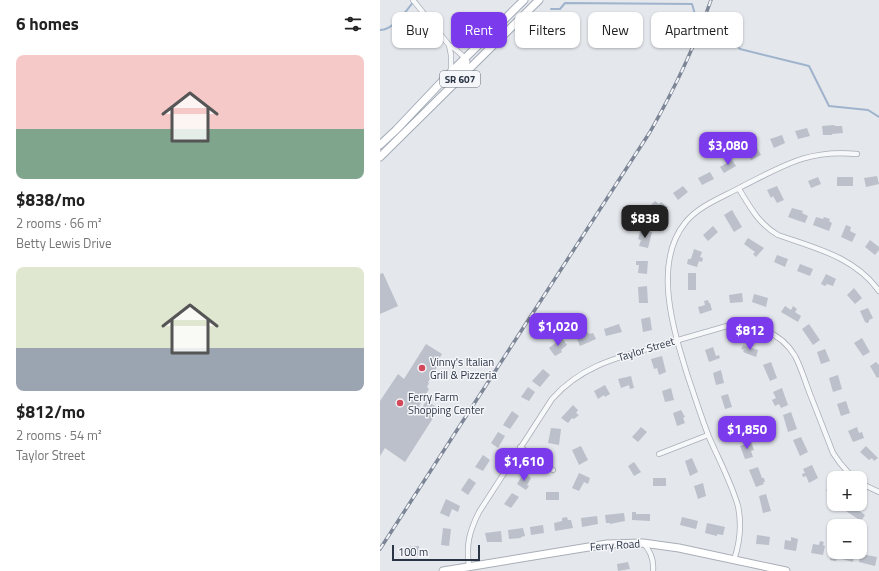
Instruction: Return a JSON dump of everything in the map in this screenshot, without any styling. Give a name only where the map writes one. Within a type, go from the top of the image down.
[{"type":"main road","name":"SR 607","points":[[380,145],[524,0]]},
{"type":"main road","name":"SR 607","points":[[380,158],[539,0]]},
{"type":"main road","points":[[449,90],[452,79],[465,64],[465,58]]},
{"type":"main road","name":"Ferry Road","points":[[442,571],[607,544],[643,543],[679,548],[786,571]]},
{"type":"street","points":[[413,0],[449,45],[465,58]]},
{"type":"street","points":[[449,45],[452,55],[451,72]]},
{"type":"street","points":[[734,560],[738,549],[741,517],[738,506],[708,435],[677,340],[670,309],[668,283],[670,257],[676,238],[686,222],[709,204],[798,159],[812,155],[835,152],[857,154]]},
{"type":"street","points":[[739,188],[755,216],[770,230],[846,261],[866,275],[879,291]]},
{"type":"street","name":"Taylor Street","points":[[469,566],[467,549],[472,525],[490,493],[552,399],[570,381],[610,360],[727,326],[736,325],[761,328],[777,337],[789,348],[795,356],[833,453],[846,471]]},
{"type":"street","points":[[659,454],[708,435]]},
{"type":"street","points":[[520,447],[553,470]]},
{"type":"street","points":[[867,487],[879,492]]},
{"type":"street","points":[[643,543],[650,552],[652,559],[652,571]]},
{"type":"building","points":[[822,126],[842,126],[843,133],[823,135]]},
{"type":"building","points":[[807,128],[810,136],[798,139],[795,131]]},
{"type":"building","points":[[782,135],[785,143],[774,148],[770,139]]},
{"type":"building","points":[[757,148],[761,155],[751,160],[747,153]]},
{"type":"building","points":[[732,160],[736,166],[724,173],[720,167]]},
{"type":"building","points":[[710,172],[714,179],[702,185],[698,178]]},
{"type":"building","points":[[877,176],[879,184],[866,187],[864,178]]},
{"type":"building","points":[[818,177],[821,184],[811,188],[808,181]]},
{"type":"building","points":[[837,177],[853,177],[853,186],[837,186]]},
{"type":"building","points":[[683,186],[688,192],[678,200],[673,193]]},
{"type":"building","points":[[777,186],[784,200],[777,203],[773,196],[771,198],[767,190]]},
{"type":"building","points":[[655,201],[659,204],[661,202],[668,207],[657,221],[650,216],[654,211],[649,207]]},
{"type":"building","points":[[792,208],[803,211],[802,213],[808,216],[805,223],[788,217]]},
{"type":"building","points":[[732,210],[742,227],[734,232],[724,215]]},
{"type":"building","points":[[816,217],[830,219],[829,221],[832,223],[829,231],[813,225]]},
{"type":"building","points":[[846,225],[851,227],[850,231],[856,234],[852,242],[841,237]]},
{"type":"building","points":[[713,226],[718,232],[708,241],[703,235]]},
{"type":"building","points":[[644,230],[652,232],[648,248],[639,246],[641,240],[638,239],[640,232],[643,233]]},
{"type":"building","points":[[748,238],[764,248],[756,257],[753,254],[755,252],[744,244]]},
{"type":"building","points":[[870,240],[879,247],[879,250],[875,255],[865,247]]},
{"type":"building","points":[[694,249],[702,252],[700,257],[703,258],[702,262],[699,261],[697,267],[687,264],[688,259],[691,259]]},
{"type":"building","points":[[777,255],[788,259],[785,267],[774,262]]},
{"type":"building","points":[[636,261],[648,261],[647,274],[638,273],[639,265],[636,265]]},
{"type":"building","points":[[800,264],[813,269],[810,276],[797,271]]},
{"type":"building","points":[[383,273],[398,306],[380,314],[380,274]]},
{"type":"building","points":[[688,273],[696,273],[696,290],[688,290]]},
{"type":"building","points":[[826,274],[836,279],[833,286],[827,284],[825,286],[821,284]]},
{"type":"building","points":[[647,286],[648,303],[639,303],[638,287]]},
{"type":"building","points":[[854,288],[862,298],[855,304],[847,295]]},
{"type":"building","points":[[742,293],[743,302],[730,303],[729,295]]},
{"type":"building","points":[[754,294],[768,298],[766,307],[752,302]]},
{"type":"building","points":[[708,300],[712,310],[700,314],[698,307],[705,305],[704,301]]},
{"type":"building","points":[[785,306],[791,310],[793,306],[797,309],[795,312],[801,316],[798,322],[781,312]]},
{"type":"building","points":[[868,308],[873,318],[867,323],[865,322],[860,311]]},
{"type":"building","points":[[650,317],[652,330],[643,332],[641,319]]},
{"type":"building","points":[[619,324],[622,332],[606,336],[604,329]]},
{"type":"building","points":[[809,324],[820,340],[813,345],[802,329]]},
{"type":"building","points":[[588,332],[589,334],[593,333],[596,339],[580,346],[577,339]]},
{"type":"building","points":[[562,338],[567,345],[561,350],[562,352],[555,356],[549,348]]},
{"type":"building","points":[[862,338],[870,352],[863,356],[854,343]]},
{"type":"building","name":"Ferry Farm Shopping Center","points":[[426,344],[442,354],[437,362],[439,364],[428,382],[427,387],[429,389],[419,406],[422,408],[426,401],[435,406],[431,413],[435,415],[405,462],[385,448],[380,456],[380,401],[398,374],[404,379]]},
{"type":"building","points":[[743,345],[758,350],[756,357],[743,352],[744,350],[741,349]]},
{"type":"building","points":[[713,347],[716,356],[719,355],[720,358],[709,362],[705,350]]},
{"type":"building","points":[[825,349],[830,361],[821,364],[817,352]]},
{"type":"building","points":[[662,356],[666,372],[659,375],[657,368],[654,369],[651,359]]},
{"type":"building","points":[[771,362],[777,378],[770,381],[763,365]]},
{"type":"building","points":[[876,362],[879,365],[879,377],[877,378],[870,366]]},
{"type":"building","points":[[543,369],[550,375],[540,387],[532,381]]},
{"type":"building","points":[[721,370],[724,383],[716,385],[713,373]]},
{"type":"building","points":[[838,375],[842,389],[833,392],[829,378]]},
{"type":"building","points":[[631,376],[634,388],[630,389],[629,385],[621,388],[618,379]]},
{"type":"building","points":[[605,385],[610,394],[605,397],[604,395],[598,399],[594,391]]},
{"type":"building","points":[[528,387],[535,392],[529,401],[521,397]]},
{"type":"building","points":[[671,388],[674,400],[665,402],[662,391]]},
{"type":"building","points":[[782,388],[788,405],[781,408],[779,404],[775,406],[772,400],[776,398],[773,392]]},
{"type":"building","points":[[728,394],[732,407],[725,409],[721,396]]},
{"type":"building","points":[[846,401],[850,413],[841,416],[837,404]]},
{"type":"building","points":[[573,405],[578,410],[576,413],[579,415],[574,419],[572,418],[568,423],[561,418]]},
{"type":"building","points":[[681,410],[685,417],[683,418],[685,423],[677,426],[673,413]]},
{"type":"building","points":[[512,411],[519,416],[510,429],[503,425]]},
{"type":"building","points":[[791,412],[797,429],[788,432],[783,415]]},
{"type":"building","points":[[741,421],[746,434],[738,437],[733,424]]},
{"type":"building","points":[[641,427],[647,432],[638,442],[632,437]]},
{"type":"building","points":[[857,427],[859,433],[862,432],[864,438],[853,442],[848,431]]},
{"type":"building","points":[[551,428],[561,429],[559,445],[548,443]]},
{"type":"building","points":[[498,432],[505,436],[498,448],[491,443]]},
{"type":"building","points":[[801,437],[808,452],[800,456],[793,440]]},
{"type":"building","points":[[751,442],[754,450],[751,451],[753,457],[745,459],[740,446]]},
{"type":"building","points":[[581,446],[588,460],[579,465],[572,450]]},
{"type":"building","points":[[866,446],[878,458],[874,461],[872,458],[869,460],[860,452]]},
{"type":"building","points":[[483,455],[490,460],[483,471],[475,467]]},
{"type":"building","points":[[692,458],[698,472],[690,476],[685,461]]},
{"type":"building","points":[[634,462],[641,472],[634,476],[628,466]]},
{"type":"building","points":[[812,465],[818,478],[809,483],[806,476],[803,477],[802,474],[805,473],[803,469]]},
{"type":"building","points":[[758,467],[765,482],[763,482],[764,484],[756,487],[749,470]]},
{"type":"building","points":[[524,473],[531,478],[527,485],[529,486],[526,490],[517,484]]},
{"type":"building","points":[[579,473],[590,478],[588,484],[584,482],[579,491],[572,488]]},
{"type":"building","points":[[469,478],[476,483],[468,495],[461,490]]},
{"type":"building","points":[[653,478],[666,478],[666,486],[653,486]]},
{"type":"building","points":[[703,483],[706,496],[698,499],[694,486]]},
{"type":"building","points":[[546,492],[559,492],[559,500],[546,500]]},
{"type":"building","points":[[512,493],[519,497],[511,508],[504,504]]},
{"type":"building","points":[[766,494],[771,511],[763,513],[759,496]]},
{"type":"building","points":[[446,499],[460,506],[458,512],[452,509],[449,517],[440,513]]},
{"type":"building","points":[[846,511],[860,511],[865,515],[862,519],[858,519]]},
{"type":"building","points":[[632,512],[636,512],[636,514],[650,514],[650,521],[632,520]]},
{"type":"building","points":[[624,513],[625,521],[610,524],[606,523],[605,515]]},
{"type":"building","points":[[597,516],[598,524],[582,527],[581,518]]},
{"type":"building","points":[[567,517],[568,520],[571,520],[573,528],[555,531],[554,523],[562,521],[562,518]]},
{"type":"building","points":[[682,517],[698,521],[696,529],[680,525]]},
{"type":"building","points":[[707,523],[725,527],[723,535],[717,534],[717,536],[705,533]]},
{"type":"building","points":[[543,525],[544,533],[531,535],[530,527]]},
{"type":"building","points":[[443,528],[451,529],[449,546],[441,545]]},
{"type":"building","points":[[523,528],[525,536],[521,538],[509,539],[508,530]]},
{"type":"building","points":[[501,531],[502,542],[487,542],[485,533]]},
{"type":"building","points":[[757,535],[770,537],[769,545],[756,544]]},
{"type":"building","points":[[791,537],[798,539],[796,551],[784,549],[785,540],[791,541]]},
{"type":"building","points":[[820,541],[824,542],[823,545],[825,546],[823,555],[811,553],[813,544],[819,545]]},
{"type":"building","points":[[419,546],[419,555],[406,555],[406,547]]},
{"type":"building","points":[[867,555],[877,557],[875,566],[859,562],[860,559],[867,559]]},
{"type":"building","points":[[842,559],[853,559],[853,562]]},
{"type":"building","points":[[628,562],[630,569],[618,571],[617,564]]},
{"type":"waterway","points":[[380,30],[390,27],[395,23],[414,1]]},
{"type":"waterway","points":[[551,9],[560,9],[565,3],[692,4],[694,12]]},
{"type":"waterway","points":[[739,48],[809,66],[829,106],[868,110],[879,117]]},
{"type":"railway","points":[[380,549],[650,132],[684,68],[711,0]]},
{"type":"place","name":"Vinny's Italian Grill & Pizzeria","points":[[422,368]]},
{"type":"place","name":"Ferry Farm Shopping Center","points":[[400,403]]}]
